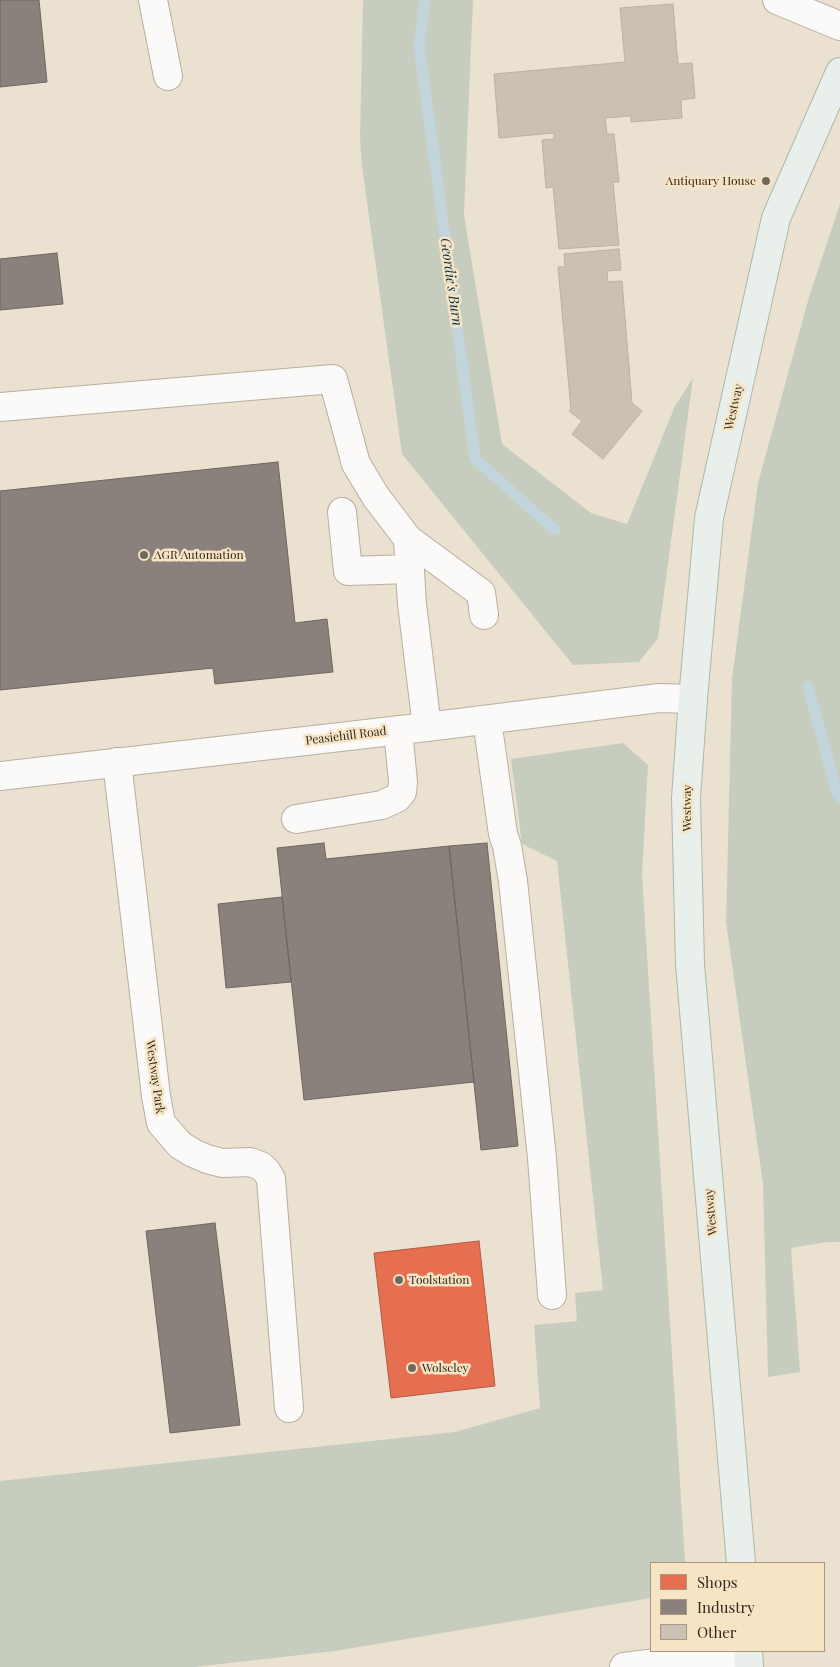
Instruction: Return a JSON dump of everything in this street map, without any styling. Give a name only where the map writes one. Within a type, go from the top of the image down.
[{"type":"main road","name":"Westway","points":[[740,1562],[690,964],[686,798],[692,699],[709,518],[776,218],[840,72]]},
{"type":"street","points":[[153,0],[168,76]]},
{"type":"street","points":[[777,0],[840,26]]},
{"type":"street","points":[[0,407],[333,379],[356,464],[376,497],[408,539],[481,593],[484,615]]},
{"type":"street","points":[[342,512],[348,571],[410,569]]},
{"type":"street","points":[[408,539],[412,604],[427,727]]},
{"type":"street","name":"Peasiehill Road","points":[[0,776],[488,720],[659,698],[692,699]]},
{"type":"street","points":[[488,720],[503,834],[513,881],[542,1158],[552,1295]]},
{"type":"street","points":[[296,819],[382,805],[397,798],[402,792],[403,782],[398,730]]},
{"type":"street","name":"Westway Park","points":[[117,762],[161,1123],[180,1145],[193,1153],[222,1163],[250,1162],[261,1166],[271,1179],[290,1408]]},
{"type":"street","points":[[624,1667],[712,1656],[749,1657]]},
{"type":"green space","points":[[363,0],[473,0],[464,215],[502,444],[591,513],[627,524],[675,406],[693,378],[658,638],[639,662],[573,665],[402,454],[362,166],[360,137]]},
{"type":"green space","points":[[840,204],[840,1242],[827,1242],[791,1248],[800,1372],[768,1377],[763,1184],[726,922],[732,679],[758,483],[809,297]]},
{"type":"green space","points":[[623,743],[648,765],[642,875],[685,1562],[650,1562],[650,1598],[335,1651],[195,1667],[0,1667],[0,1481],[455,1432],[540,1408],[534,1325],[577,1321],[575,1293],[603,1290],[557,861],[522,844],[511,759]]},
{"type":"building: Shops","points":[[479,1241],[495,1386],[391,1398],[374,1253]]},
{"type":"building: Industry","points":[[0,0],[39,0],[47,82],[0,87]]},
{"type":"building: Industry","points":[[57,253],[63,304],[0,310],[0,259]]},
{"type":"building: Industry","name":"AGR Automation","points":[[278,462],[295,623],[327,619],[333,672],[215,684],[213,668],[0,690],[0,491]]},
{"type":"building: Industry","points":[[324,843],[326,859],[449,846],[474,1082],[304,1100],[277,848]]},
{"type":"building: Industry","points":[[487,843],[518,1146],[481,1150],[449,846]]},
{"type":"building: Industry","points":[[282,897],[291,982],[226,988],[218,904]]},
{"type":"building: Industry","points":[[215,1223],[240,1425],[170,1433],[146,1231]]},
{"type":"building: Other","points":[[673,4],[678,64],[692,63],[695,98],[681,100],[682,118],[631,122],[631,116],[605,118],[607,134],[614,134],[619,182],[613,182],[619,245],[559,249],[553,187],[546,188],[542,140],[554,139],[554,133],[499,138],[494,74],[625,62],[620,8]]},
{"type":"building: Other","points":[[619,249],[621,270],[607,271],[608,282],[622,281],[632,403],[642,411],[603,459],[572,434],[582,421],[569,411],[571,410],[558,267],[565,267],[564,254]]},
{"type":"waterway","name":"Geordie's Burn","points":[[425,0],[419,45],[475,459],[555,530]]},
{"type":"waterway","name":"Geordie's Burn","points":[[808,687],[837,793],[840,797]]},
{"type":"place","name":"Antiquary House","points":[[766,181]]},
{"type":"place","name":"AGR Automation","points":[[144,555]]},
{"type":"place","name":"Toolstation","points":[[399,1280]]},
{"type":"place","name":"Wolseley","points":[[412,1368]]}]
